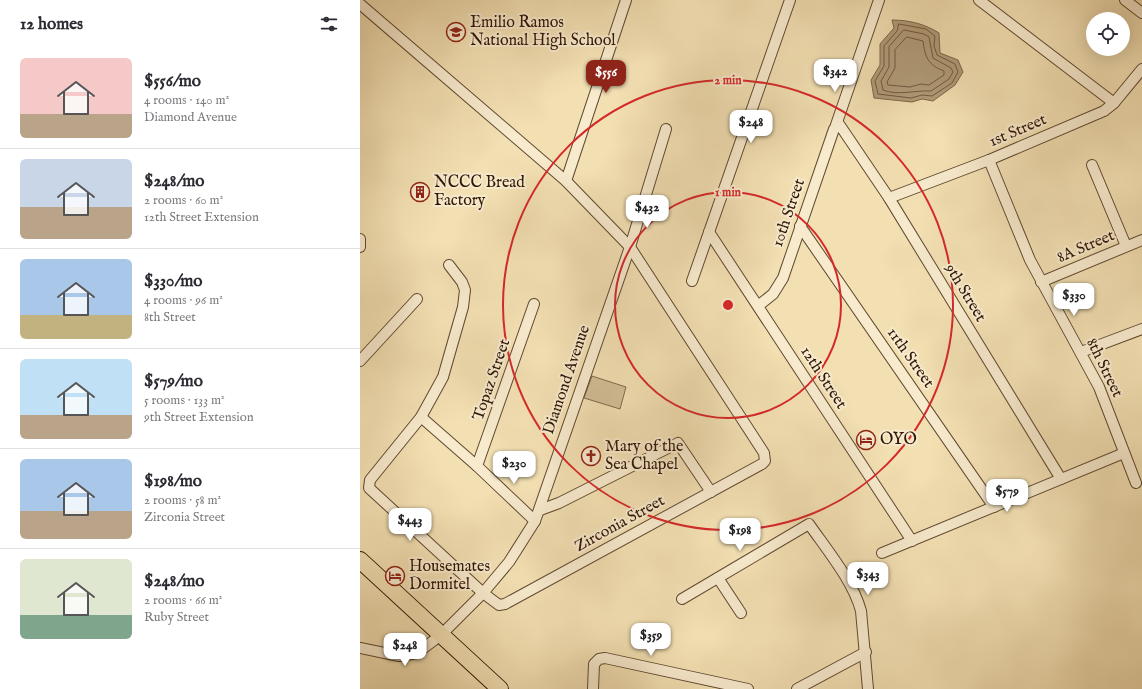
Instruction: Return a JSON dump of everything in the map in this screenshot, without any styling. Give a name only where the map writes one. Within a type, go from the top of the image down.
[{"type":"main road","points":[[360,560],[497,688]]},
{"type":"street","points":[[566,180],[626,0]]},
{"type":"street","points":[[692,281],[790,0]]},
{"type":"street","name":"10th Street","points":[[758,306],[773,294],[779,286],[838,125],[879,0]]},
{"type":"street","points":[[979,0],[1114,103]]},
{"type":"street","points":[[1125,0],[1142,13]]},
{"type":"street","points":[[360,4],[566,180],[630,247]]},
{"type":"street","name":"1st Street","points":[[890,198],[989,160],[1104,111],[1114,103],[1142,69]]},
{"type":"street","name":"9th Street","points":[[838,125],[890,198],[1061,479]]},
{"type":"street","name":"Diamond Avenue","points":[[360,648],[399,656],[408,656],[417,653],[441,635],[482,593],[509,562],[535,520],[540,510],[556,458],[630,247],[666,130]]},
{"type":"street","name":"8th Street","points":[[989,160],[1030,260],[1041,282],[1082,352],[1099,387],[1136,483]]},
{"type":"street","points":[[1092,165],[1126,246]]},
{"type":"street","name":"11th Street","points":[[800,226],[994,507]]},
{"type":"street","name":"12th Street","points":[[709,232],[912,541]]},
{"type":"street","name":"8A Street","points":[[1041,282],[1142,240]]},
{"type":"street","name":"Zirconia Street","points":[[420,417],[370,480],[369,488],[482,593],[499,605],[505,604],[762,464],[765,461],[764,453],[630,247]]},
{"type":"street","points":[[449,265],[462,282],[465,290],[463,308],[443,377],[420,417],[477,466],[535,520]]},
{"type":"street","points":[[360,360],[417,299]]},
{"type":"street","name":"Topaz Street","points":[[477,466],[534,304]]},
{"type":"street","points":[[1082,352],[1142,329]]},
{"type":"street","points":[[540,510],[559,503],[678,443],[711,492]]},
{"type":"street","points":[[882,553],[1124,453]]},
{"type":"street","points":[[682,599],[809,524],[859,602],[866,652],[868,689]]},
{"type":"street","points":[[718,578],[741,613]]},
{"type":"street","points":[[797,689],[866,652]]},
{"type":"street","points":[[593,689],[594,664],[599,659],[605,658],[748,689]]},
{"type":"shaded area","points":[[592,376],[626,387],[620,409],[584,398]]},
{"type":"water","points":[[892,20],[917,23],[939,33],[940,53],[958,60],[963,72],[955,85],[933,101],[922,99],[912,102],[874,98],[871,80],[880,65],[880,44],[894,28]]},
{"type":"place","name":"Emilio Ramos National High School","points":[[456,32]]},
{"type":"place","name":"NCCC Bread Factory","points":[[420,192]]},
{"type":"place","name":"OYO","points":[[866,440]]},
{"type":"place","name":"Mary of the Sea Chapel","points":[[591,456]]},
{"type":"place","name":"Housemates Dormitel","points":[[395,576]]}]
